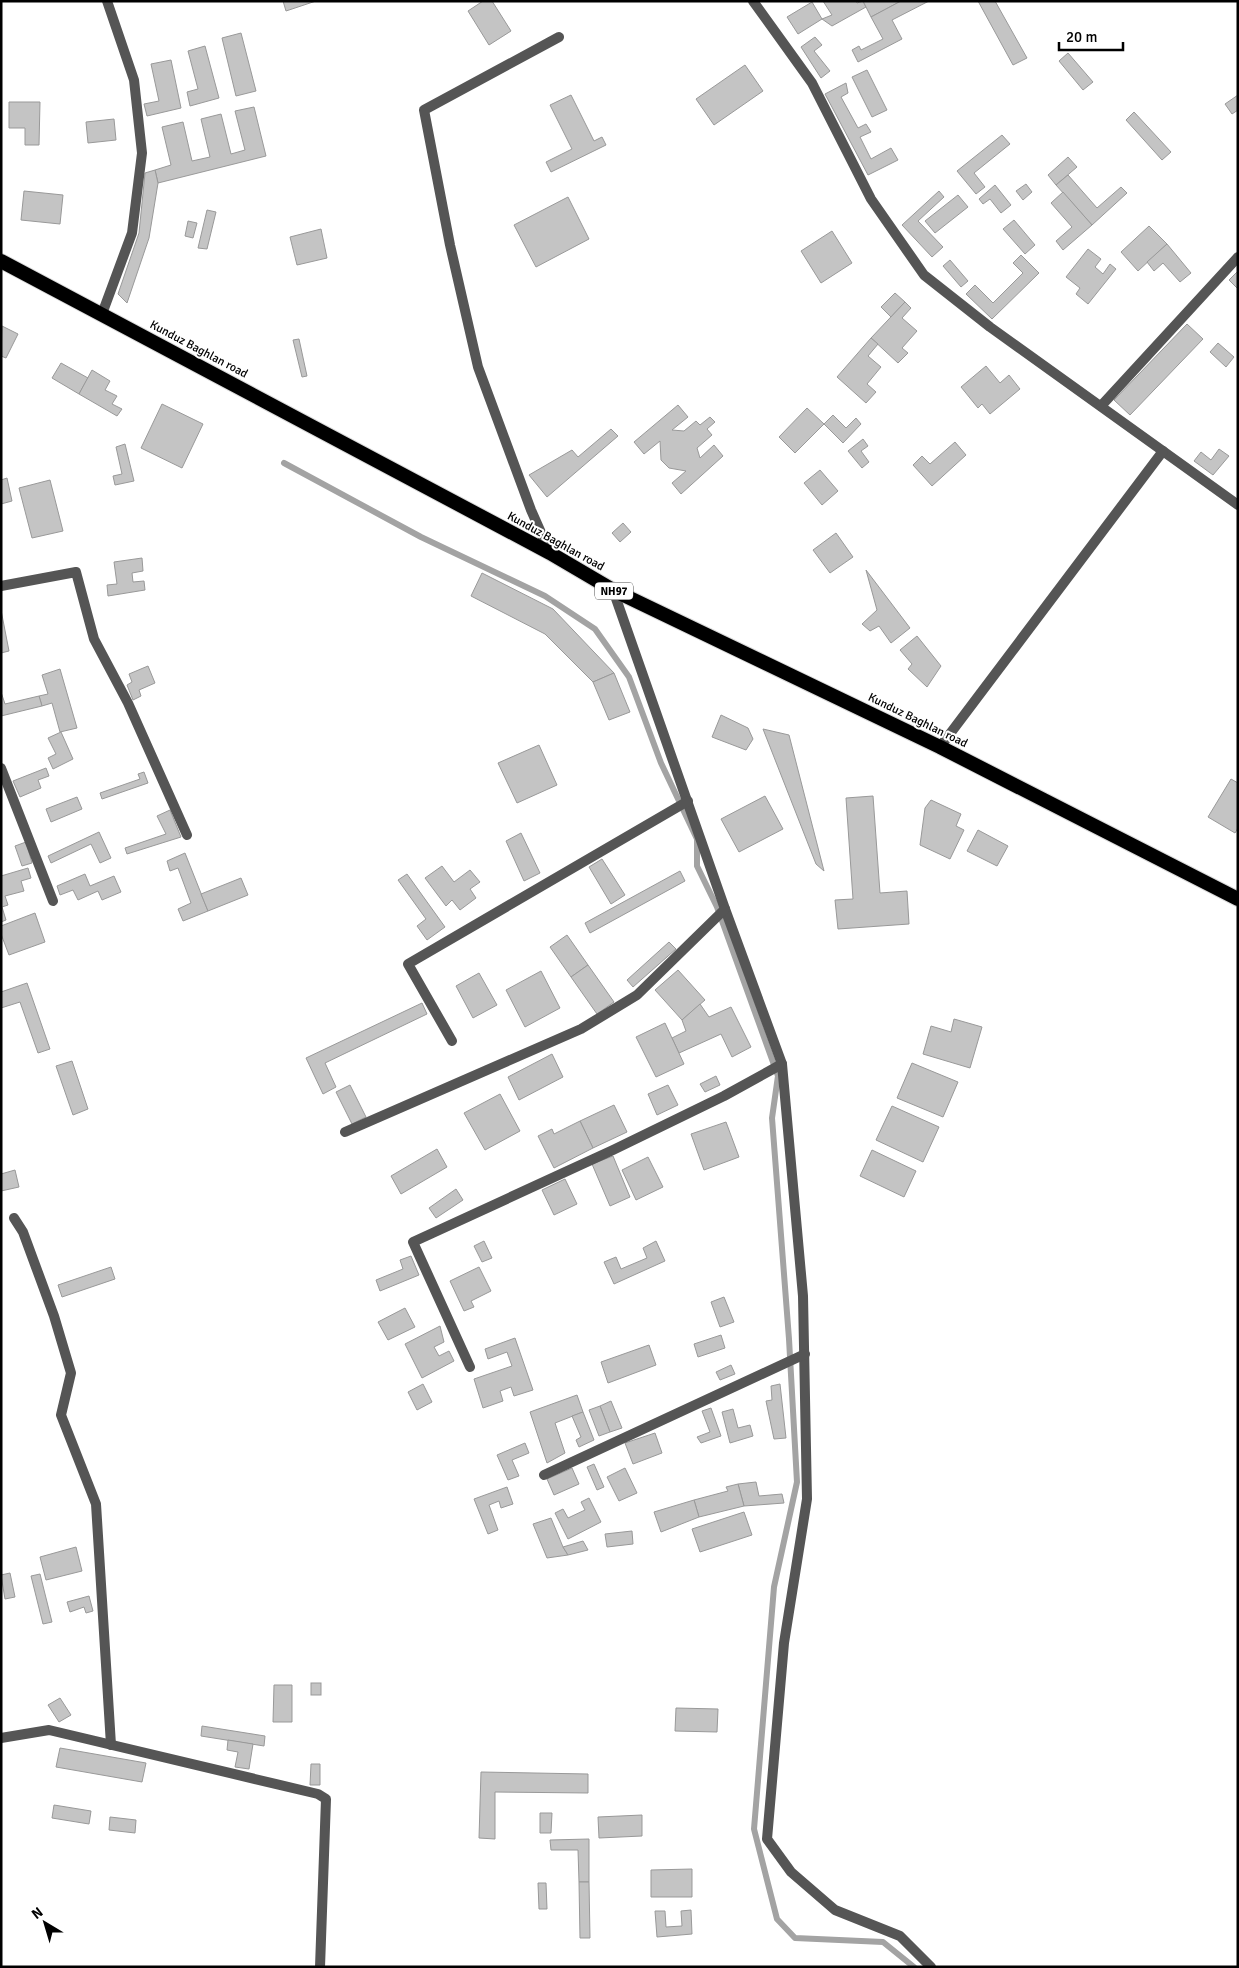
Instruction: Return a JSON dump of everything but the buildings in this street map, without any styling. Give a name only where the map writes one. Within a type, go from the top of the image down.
[{"type":"highway","name":"Kunduz Baghlan road","points":[[1,261],[550,553],[613,590],[940,747],[1238,899]]},
{"type":"street","points":[[102,314],[132,233],[142,153],[134,80],[107,1]]},
{"type":"street","points":[[753,1],[812,84],[871,199],[924,275],[990,327],[1238,505]]},
{"type":"street","points":[[550,553],[531,510],[478,367],[424,110],[559,37]]},
{"type":"street","points":[[1101,406],[1238,257]]},
{"type":"street","points":[[940,747],[1163,450]]},
{"type":"street","points":[[1,586],[76,572],[94,639],[128,704],[187,835]]},
{"type":"street","points":[[613,590],[724,909],[782,1064],[803,1296],[807,1499],[784,1643],[767,1839],[791,1872],[834,1910],[900,1936],[931,1967]]},
{"type":"street","points":[[1,768],[53,901]]},
{"type":"street","points":[[452,1041],[408,964],[688,801]]},
{"type":"street","points":[[345,1132],[581,1028],[637,995],[724,909]]},
{"type":"street","points":[[470,1366],[413,1242],[724,1096],[782,1064]]},
{"type":"street","points":[[14,1218],[23,1232],[51,1306],[71,1373],[61,1415],[96,1504],[111,1744]]},
{"type":"street","points":[[544,1475],[805,1354]]},
{"type":"street","points":[[1,1738],[49,1730],[318,1794],[326,1799],[320,1967]]},
{"type":"waterway","points":[[284,463],[421,537],[545,596],[595,629],[629,677],[661,763],[697,839],[697,866],[717,907],[778,1076],[772,1118],[789,1339],[797,1482],[774,1587],[754,1829],[777,1919],[795,1938],[883,1942],[914,1967]]}]
